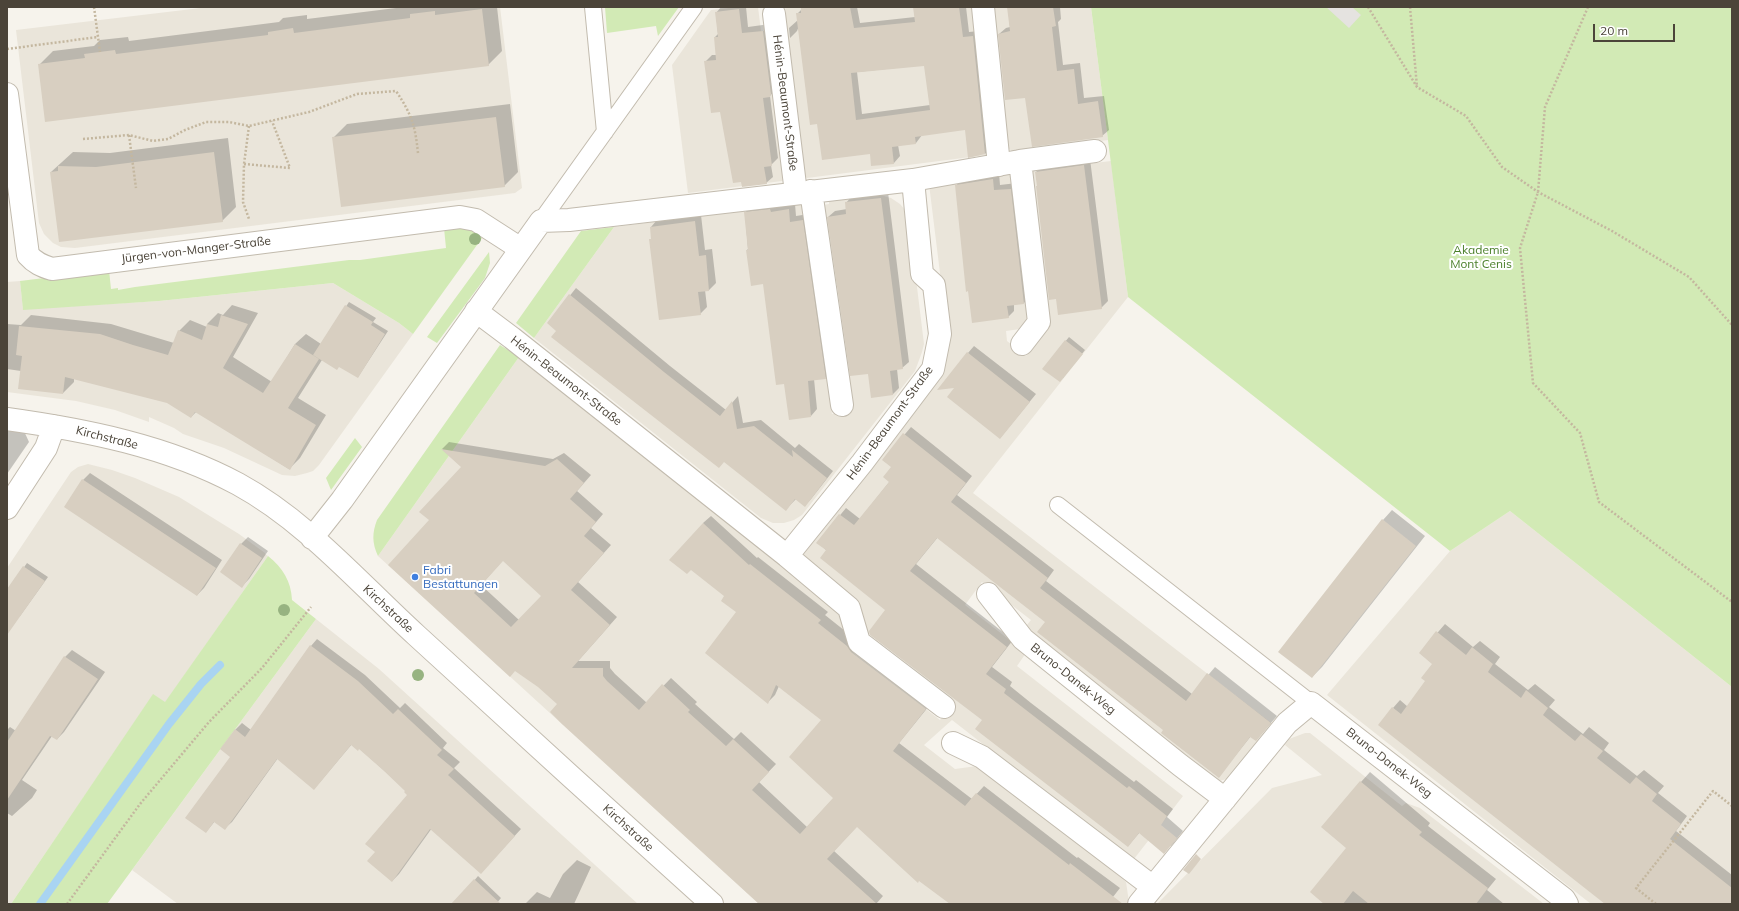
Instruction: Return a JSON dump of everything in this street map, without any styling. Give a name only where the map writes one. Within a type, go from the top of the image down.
[{"type":"street","points":[[982,7],[999,165]]},
{"type":"street","name":"Hénin-Beaumont-Straße","points":[[774,14],[842,405]]},
{"type":"street","name":"Jürgen-von-Manger-Straße","points":[[7,94],[28,255],[35,262],[52,269],[460,217],[476,220],[521,248]]},
{"type":"street","points":[[312,538],[339,504],[541,221],[569,220],[913,180],[1020,161],[1094,151]]},
{"type":"street","points":[[1020,161],[1039,322],[1022,344]]},
{"type":"street","name":"Hénin-Beaumont-Straße","points":[[787,556],[862,463],[933,369],[940,334],[934,285],[922,274],[913,180]]},
{"type":"street","name":"Hénin-Beaumont-Straße","points":[[476,311],[787,556],[849,608],[859,642],[944,707]]},
{"type":"street","name":"Kirchstraße","points":[[7,419],[94,434],[137,445],[216,473],[269,503],[312,538],[419,638],[712,904]]},
{"type":"street","points":[[7,508],[46,448],[54,426]]},
{"type":"street","name":"Bruno-Danek-Weg","points":[[988,594],[1023,639],[1180,765],[1225,799]]},
{"type":"street","points":[[1139,904],[1287,723],[1311,703]]},
{"type":"street","name":"Bruno-Danek-Weg","points":[[1311,703],[1545,884],[1564,899],[1567,904]]},
{"type":"street","points":[[953,744],[982,757],[1153,887]]},
{"type":"lane","points":[[593,7],[604,132]]},
{"type":"lane","points":[[541,221],[694,7]]},
{"type":"lane","points":[[1058,505],[1311,703]]},
{"type":"path","points":[[94,7],[100,52]]},
{"type":"path","points":[[1368,7],[1418,87],[1466,116],[1502,166],[1538,192],[1612,231],[1689,277],[1732,325]]},
{"type":"path","points":[[1410,7],[1418,87]]},
{"type":"path","points":[[1588,7],[1545,106],[1538,192],[1520,248],[1533,384],[1580,433],[1599,502],[1732,602]]},
{"type":"path","points":[[7,49],[98,37]]},
{"type":"path","points":[[83,139],[129,134],[153,141],[168,139],[185,130],[206,122],[229,122],[249,126],[309,112],[356,94],[396,91],[410,111],[416,130],[418,153]]},
{"type":"path","points":[[244,164],[290,168],[272,121]]},
{"type":"path","points":[[249,126],[244,164],[243,202],[250,223],[253,243]]},
{"type":"path","points":[[129,134],[136,188]]},
{"type":"path","points":[[67,904],[140,804],[209,722],[262,668],[311,607]]},
{"type":"path","points":[[1656,904],[1636,888],[1713,791],[1732,806]]},
{"type":"shaded area","points":[[209,7],[500,7],[522,188],[515,193],[75,248],[61,247],[53,243],[44,234],[39,223],[16,30]]},
{"type":"shaded area","points":[[737,7],[758,7],[761,31],[766,31],[785,176],[782,181],[688,193],[672,65],[711,10]]},
{"type":"shaded area","points":[[785,7],[976,7],[994,154],[807,178],[802,174],[780,15],[786,14]]},
{"type":"shaded area","points":[[991,7],[1091,7],[1108,140],[1014,152],[1009,149]]},
{"type":"shaded area","points":[[1326,7],[1352,7],[1361,15],[1349,28]]},
{"type":"shaded area","points":[[1111,161],[1128,297],[973,493],[1274,725],[1227,779],[1219,781],[1213,779],[1022,631],[1031,620],[982,582],[965,605],[1026,653],[1017,666],[1183,796],[1134,859],[1123,853],[952,720],[924,745],[955,769],[977,766],[1111,869],[1126,882],[1129,902],[1127,904],[759,904],[378,556],[519,357],[843,613],[850,649],[854,654],[940,720],[954,701],[867,632],[799,558],[938,380],[948,338],[929,184],[1013,172],[1021,233],[1017,234],[1020,258],[1024,258],[1030,318],[1020,329],[1006,331],[1007,341],[1026,356],[1049,327],[1028,171]]},
{"type":"shaded area","points":[[877,194],[891,198],[900,204],[906,211],[909,222],[924,344],[922,352],[915,371],[802,515],[794,520],[784,523],[773,523],[761,518],[534,338],[614,227],[802,203],[832,414],[848,412],[837,309],[840,309],[837,284],[833,284],[823,205],[829,204],[829,200]]},
{"type":"shaded area","points":[[20,281],[23,309],[159,301],[333,283],[399,323],[413,334],[319,465],[313,471],[307,473],[295,476],[282,475],[224,448],[183,434],[174,428],[149,417],[149,422],[115,410],[76,401],[7,392],[7,282]]},
{"type":"shaded area","points":[[88,464],[135,478],[179,497],[239,534],[268,556],[165,703],[153,695],[11,904],[7,904],[7,568],[71,472],[78,467]]},
{"type":"shaded area","points":[[1510,511],[1732,687],[1732,904],[1591,904],[1327,695],[1450,551]]},
{"type":"shaded area","points":[[316,619],[379,669],[638,904],[178,904],[132,870]]},
{"type":"shaded area","points":[[1305,733],[1310,733],[1402,806],[1406,803],[1420,808],[1544,904],[1157,904],[1272,788],[1322,775],[1285,745],[1289,739]]},
{"type":"green space","points":[[605,7],[679,7],[658,36],[656,26],[607,33]]},
{"type":"green space","name":"Akademie Mont Cenis","points":[[1091,7],[1732,7],[1732,687],[1510,511],[1450,551],[1128,297]]},
{"type":"green space","points":[[467,227],[482,238],[413,334],[399,323],[333,283],[159,301],[23,310],[20,281],[109,270],[111,289],[118,288],[118,290],[446,248],[444,228]]},
{"type":"green space","points":[[614,227],[534,338],[516,323],[581,231]]},
{"type":"green space","points":[[489,252],[490,263],[485,278],[437,343],[427,337]]},
{"type":"green space","points":[[500,345],[519,357],[378,556],[373,538],[377,520]]},
{"type":"green space","points":[[355,438],[362,447],[331,490],[326,478]]},
{"type":"green space","points":[[268,556],[278,565],[285,575],[290,587],[292,600],[316,619],[107,904],[11,904],[153,694],[165,702]]},
{"type":"building","points":[[801,7],[850,7],[854,28],[915,22],[913,7],[959,7],[963,37],[973,36],[985,154],[968,158],[965,130],[915,137],[916,144],[892,147],[894,164],[871,166],[870,154],[822,160],[817,124],[810,125],[796,13],[801,13]],"holes":[[[924,66],[930,110],[856,120],[851,73]]]},
{"type":"building","points":[[1007,7],[1053,7],[1056,26],[1052,27],[1057,71],[1074,69],[1078,104],[1098,101],[1103,137],[1032,147],[1025,98],[1005,100],[998,34],[1010,31]]},
{"type":"building","points":[[482,9],[489,66],[45,122],[38,64],[85,58],[84,54],[115,50],[116,54],[268,35],[268,32],[293,28],[294,33],[410,18],[410,14],[435,11],[435,15]]},
{"type":"building","points":[[739,9],[742,33],[763,31],[771,94],[770,97],[763,98],[772,166],[764,167],[767,184],[742,187],[741,182],[733,183],[720,112],[711,113],[704,61],[716,60],[714,37],[718,37],[715,12]]},
{"type":"building","points":[[496,117],[505,187],[341,207],[332,137]]},
{"type":"building","points":[[214,152],[223,222],[59,242],[50,172],[58,171],[58,166],[96,167]]},
{"type":"building","points":[[1084,165],[1102,309],[1058,315],[1056,299],[1049,300],[1035,172]]},
{"type":"building","points":[[993,179],[994,190],[1011,189],[1024,304],[1007,306],[1009,318],[972,323],[968,291],[966,292],[955,185]]},
{"type":"building","points":[[881,198],[903,369],[890,371],[893,395],[871,398],[868,374],[850,376],[827,217],[846,214],[845,202]]},
{"type":"building","points":[[770,209],[771,212],[789,209],[790,222],[803,220],[826,379],[808,381],[811,417],[789,420],[784,384],[776,385],[763,284],[751,286],[746,250],[748,250],[744,212]]},
{"type":"building","points":[[695,221],[699,256],[706,255],[709,291],[698,292],[701,315],[659,320],[649,239],[651,239],[650,227]]},
{"type":"building","points":[[569,294],[720,416],[732,401],[737,429],[754,426],[793,457],[792,450],[827,478],[805,507],[795,499],[786,511],[724,462],[719,468],[551,337],[556,331],[547,323]]},
{"type":"building","points":[[345,305],[373,322],[371,325],[385,334],[358,378],[339,367],[337,370],[313,355]]},
{"type":"building","points":[[221,315],[248,324],[223,368],[263,393],[295,344],[319,359],[288,408],[316,425],[290,470],[195,412],[191,418],[167,403],[65,377],[63,394],[18,389],[22,356],[16,355],[19,326],[100,334],[168,355],[178,330],[202,340],[207,324],[218,327]]},
{"type":"building","points":[[1065,340],[1083,354],[1060,382],[1042,369]]},
{"type":"building","points":[[967,352],[1030,402],[1000,439],[947,397],[954,388],[937,390]]},
{"type":"building","points":[[903,433],[966,483],[951,502],[1048,578],[1040,588],[1186,701],[1207,673],[1271,723],[1256,741],[1250,737],[1219,778],[1161,733],[1163,730],[1037,632],[1045,622],[937,538],[910,571],[1007,647],[986,674],[1006,689],[1004,693],[1127,788],[1129,786],[1167,816],[1161,825],[1177,838],[1164,854],[1139,833],[1128,847],[975,729],[982,720],[870,635],[869,631],[885,610],[820,558],[826,550],[816,543],[839,514],[854,525],[889,482],[883,477],[891,467],[882,460]]},
{"type":"building","points":[[441,449],[545,466],[557,459],[584,483],[570,499],[596,522],[584,536],[604,553],[571,590],[610,625],[572,668],[603,668],[603,676],[607,681],[639,710],[662,684],[690,710],[688,712],[726,746],[733,739],[769,772],[752,790],[800,834],[833,798],[789,757],[821,720],[776,685],[768,704],[705,653],[736,612],[721,601],[724,596],[691,570],[687,574],[669,560],[703,523],[749,565],[750,564],[821,620],[818,623],[847,646],[851,652],[926,709],[893,751],[965,806],[976,793],[1069,865],[1070,863],[1123,904],[950,904],[919,881],[918,883],[857,827],[827,859],[877,904],[759,904],[562,724],[550,712],[557,704],[538,687],[515,671],[510,677],[388,565],[429,520],[419,512],[461,467]],"holes":[[[503,561],[541,596],[511,627],[474,593]]]},
{"type":"building","points":[[82,479],[216,568],[197,596],[64,507]]},
{"type":"building","points":[[1382,519],[1416,546],[1312,678],[1278,652]]},
{"type":"building","points":[[240,543],[262,558],[242,588],[220,572]]},
{"type":"building","points":[[23,566],[45,581],[7,635],[7,589]]},
{"type":"building","points":[[1436,631],[1466,655],[1472,647],[1493,664],[1488,672],[1521,698],[1526,690],[1548,708],[1543,715],[1575,741],[1581,734],[1603,751],[1597,758],[1630,784],[1636,777],[1657,794],[1652,801],[1681,824],[1670,839],[1732,888],[1732,904],[1605,904],[1378,725],[1392,707],[1401,714],[1425,681],[1421,678],[1432,664],[1419,653]]},
{"type":"building","points":[[310,645],[358,681],[393,714],[398,709],[442,750],[437,755],[454,769],[448,775],[515,836],[481,874],[430,829],[392,882],[367,861],[375,852],[365,844],[407,795],[404,792],[405,791],[383,770],[359,749],[358,751],[351,745],[314,790],[277,759],[225,830],[214,822],[206,833],[185,818],[230,757],[220,749],[235,729],[245,737]]},
{"type":"building","points":[[64,656],[98,679],[57,740],[50,736],[7,800],[7,742]]},
{"type":"building","points":[[1360,781],[1422,832],[1419,835],[1488,888],[1476,904],[1369,904],[1353,891],[1343,904],[1324,904],[1310,892],[1346,848],[1321,827]]},
{"type":"building","points":[[1196,854],[1201,859],[1189,874],[1183,870]]},
{"type":"building","points":[[474,879],[501,904],[451,904]]},
{"type":"waterway","points":[[40,904],[169,724],[201,684],[220,665]]},
{"type":"place","name":"Fabri Bestattungen","points":[[415,577]]}]
